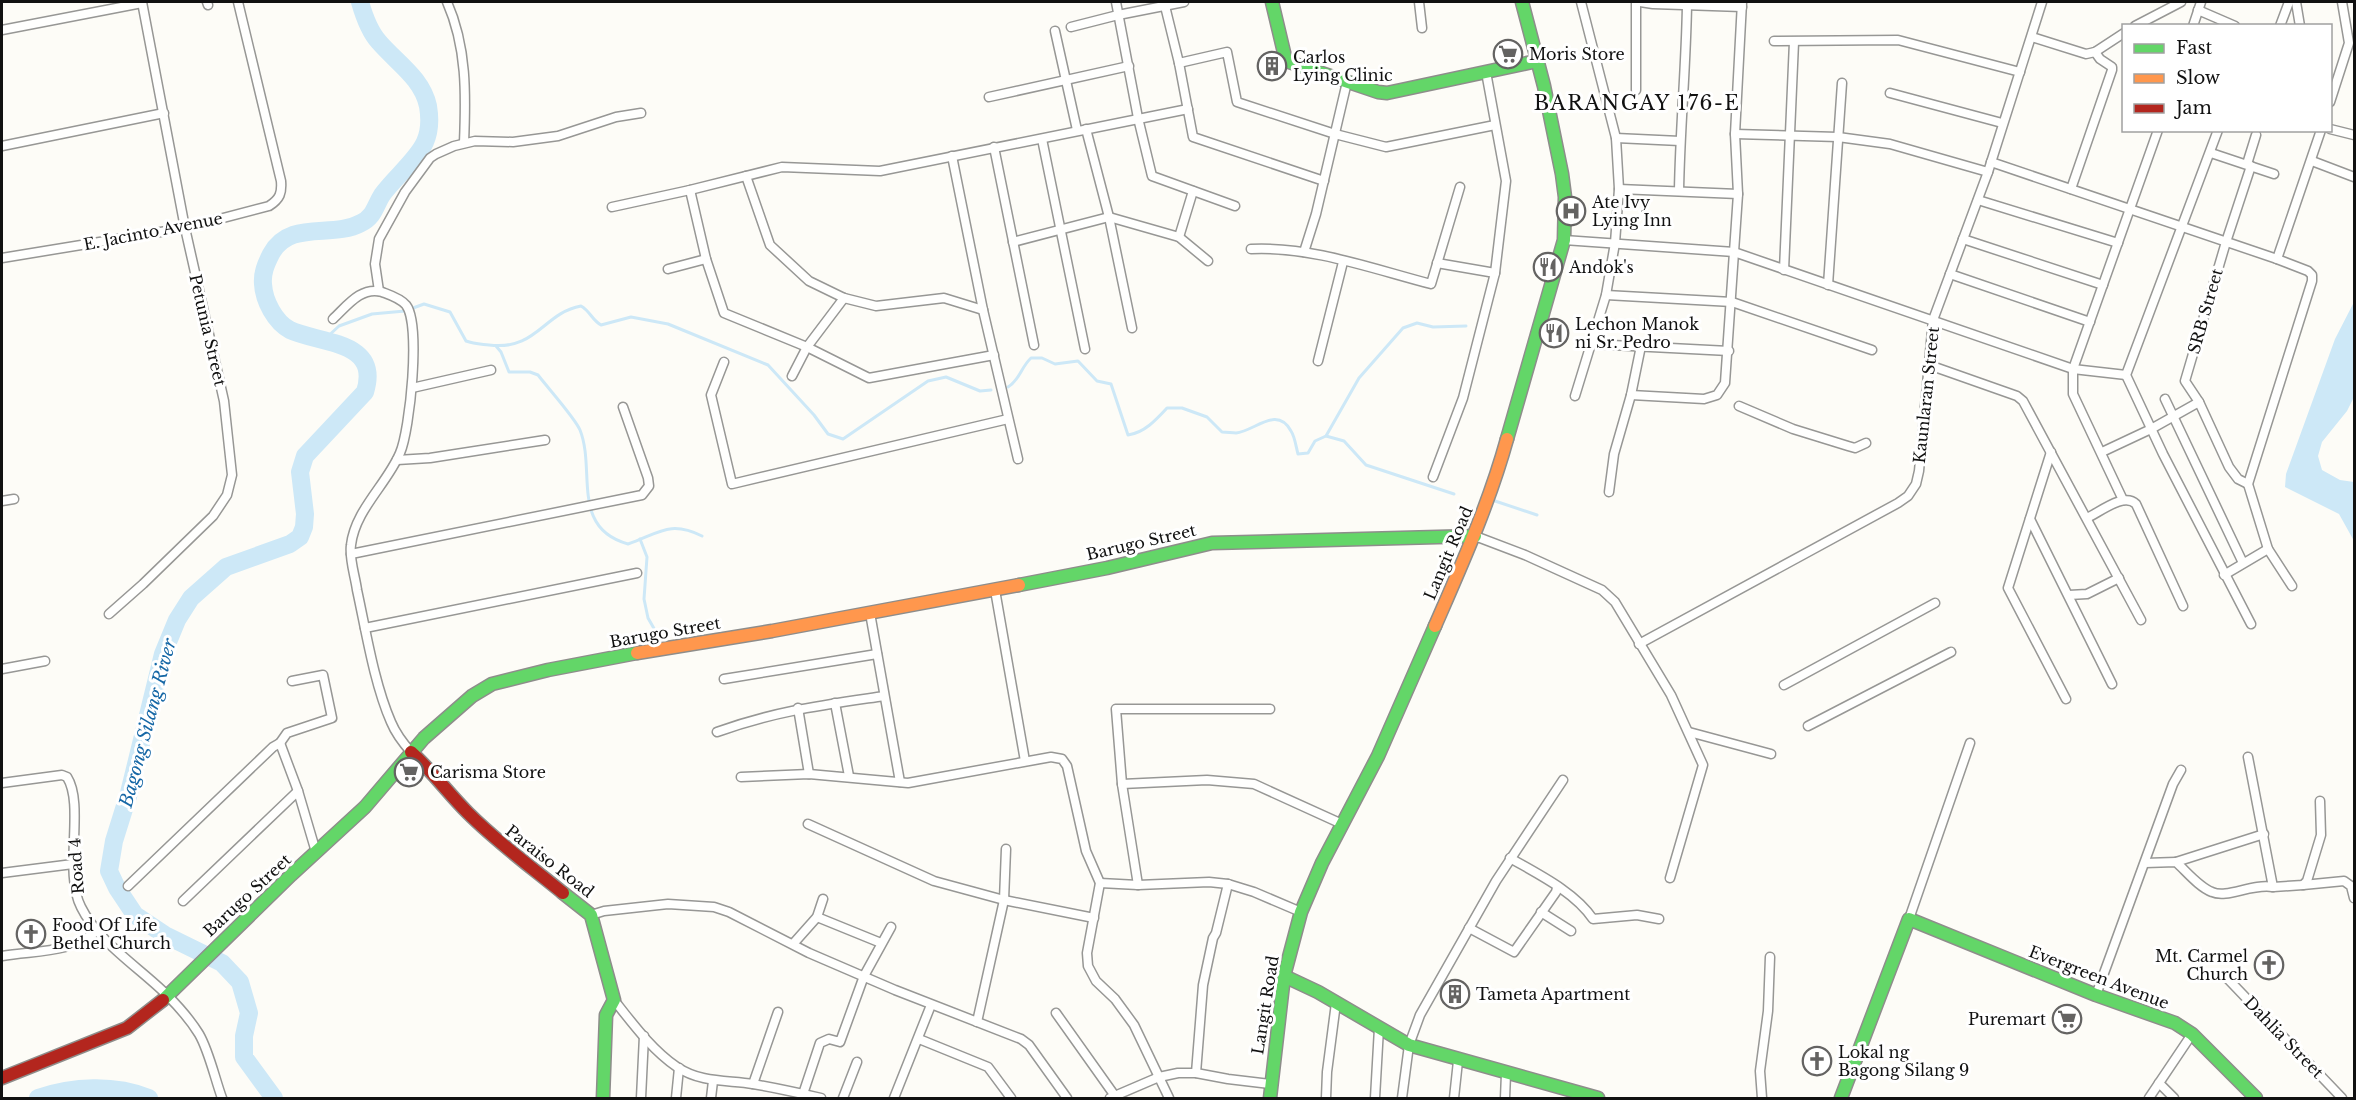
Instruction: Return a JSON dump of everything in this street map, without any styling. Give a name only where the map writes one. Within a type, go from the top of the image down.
[{"type":"main road","points":[[1272,2],[1278,37],[1286,61],[1378,92],[1387,93],[1537,61]]},
{"type":"main road","name":"Langit Road","points":[[1270,1098],[1284,976],[1301,912],[1342,824],[1378,756],[1475,536],[1496,478],[1563,240],[1565,197],[1562,174],[1522,2]]},
{"type":"main road","name":"Barugo Street","points":[[2,1078],[127,1028],[168,996],[190,972],[365,807],[411,752],[449,715],[481,689],[492,684],[548,670],[643,652],[995,590],[1107,568],[1212,543],[1475,536]]},
{"type":"main road","name":"Paraiso Road","points":[[411,752],[433,772],[492,836],[591,915],[614,1000]]},
{"type":"main road","points":[[1841,1098],[1909,919]]},
{"type":"main road","name":"Evergreen Avenue","points":[[1909,919],[2096,995],[2175,1023],[2192,1034],[2256,1098]]},
{"type":"main road","points":[[1284,976],[1409,1045],[1506,1074],[1557,1093],[1598,1098]]},
{"type":"main road","points":[[603,1098],[606,1015],[614,1000]]},
{"type":"street","name":"Petunia Street","points":[[109,614],[143,585],[213,516],[227,495],[232,475],[224,401],[185,228],[142,2]]},
{"type":"street","points":[[2,30],[142,2]]},
{"type":"street","name":"E. Jacinto Avenue","points":[[2,258],[185,228],[269,206],[278,200],[281,181],[238,2]]},
{"type":"street","points":[[447,2],[456,25],[464,65],[464,143]]},
{"type":"street","points":[[1116,2],[1138,118],[1152,176],[1235,206]]},
{"type":"street","points":[[1071,27],[1164,3],[1184,2]]},
{"type":"street","points":[[1419,2],[1422,28]]},
{"type":"street","points":[[1575,396],[1606,295],[1615,243],[1619,189],[1616,138],[1581,2]]},
{"type":"street","points":[[1631,395],[1704,399],[1720,392],[1725,383],[1738,194],[1734,134],[1742,4],[1687,5],[1638,2],[1636,90]]},
{"type":"street","name":"Kaunlaran Street","points":[[1639,644],[1753,584],[1908,496],[1916,484],[1933,320],[1988,172],[2042,2]]},
{"type":"street","points":[[2139,24],[2181,2]]},
{"type":"street","points":[[2281,24],[2289,2]]},
{"type":"street","points":[[2296,2],[2300,24]]},
{"type":"street","points":[[2332,99],[2352,37],[2342,2]]},
{"type":"street","points":[[1164,3],[1179,63],[1193,137],[1323,181]]},
{"type":"street","points":[[1679,191],[1687,5]]},
{"type":"street","points":[[2194,24],[2200,6],[2232,24]]},
{"type":"street","points":[[1055,31],[1065,79],[1109,217],[1132,327]]},
{"type":"street","points":[[2032,37],[2086,54],[2095,52],[2122,34]]},
{"type":"street","points":[[1774,41],[1844,43],[1898,40],[2020,72]]},
{"type":"street","points":[[1784,270],[1794,42]]},
{"type":"street","points":[[1179,63],[1227,52],[1237,102],[1335,134],[1386,147],[1495,125]]},
{"type":"street","points":[[2071,189],[2112,70],[2112,67],[2100,59],[2095,52]]},
{"type":"street","points":[[989,97],[1129,66]]},
{"type":"street","points":[[1434,477],[1462,398],[1495,273],[1506,181],[1486,72]]},
{"type":"street","points":[[1304,252],[1347,82]]},
{"type":"street","points":[[1828,285],[1842,83]]},
{"type":"street","points":[[1890,93],[2002,123]]},
{"type":"street","points":[[612,207],[782,167],[880,171],[1188,109]]},
{"type":"street","points":[[2,146],[164,113]]},
{"type":"street","points":[[379,291],[375,253],[379,239],[394,209],[430,158],[445,149],[464,143],[490,140],[522,141],[558,136],[616,117],[641,113]]},
{"type":"street","points":[[2332,129],[2355,135]]},
{"type":"street","points":[[2123,500],[2073,394],[2073,369],[2156,132]]},
{"type":"street","points":[[2217,132],[2126,375],[2224,575],[2251,624]]},
{"type":"street","points":[[2277,259],[2320,132]]},
{"type":"street","points":[[1734,134],[1838,137],[1890,144],[1988,172]]},
{"type":"street","name":"SRB Street","points":[[2199,402],[2185,381],[2256,135]]},
{"type":"street","points":[[1616,138],[1680,141]]},
{"type":"street","points":[[1042,139],[1085,350]]},
{"type":"street","points":[[994,147],[1034,345]]},
{"type":"street","points":[[2211,153],[2274,174]]},
{"type":"street","points":[[952,156],[983,310],[1018,459]]},
{"type":"street","points":[[2312,160],[2355,177]]},
{"type":"street","points":[[1991,162],[2277,259],[2308,271],[2312,275],[2248,484],[2268,549],[2292,586]]},
{"type":"street","points":[[746,176],[770,246],[809,281],[844,298],[876,306],[944,298],[983,310]]},
{"type":"street","points":[[1251,249],[1274,248],[1304,252],[1431,284],[1460,187]]},
{"type":"street","points":[[1619,189],[1738,194]]},
{"type":"street","points":[[690,190],[706,259],[724,313],[807,347],[869,378],[994,356]]},
{"type":"street","points":[[1179,237],[1193,191]]},
{"type":"street","points":[[1978,200],[2118,243]]},
{"type":"street","points":[[1013,242],[1109,217],[1179,237],[1208,261]]},
{"type":"street","points":[[1963,238],[2103,285]]},
{"type":"street","points":[[1563,240],[1734,252],[2073,369],[2126,375]]},
{"type":"street","points":[[668,269],[706,259]]},
{"type":"street","points":[[1318,361],[1343,262]]},
{"type":"street","points":[[1437,263],[1495,273]]},
{"type":"street","points":[[1950,274],[2090,322]]},
{"type":"street","points":[[333,319],[365,292],[379,291],[400,300],[408,310],[412,388],[407,428],[397,460],[353,534],[351,554],[365,628],[387,711],[397,735],[411,752]]},
{"type":"street","points":[[1606,295],[1732,302],[1872,350]]},
{"type":"street","points":[[792,376],[807,347],[844,298]]},
{"type":"street","points":[[1592,344],[1729,351]]},
{"type":"street","points":[[1609,492],[1614,454],[1631,395],[1641,346]]},
{"type":"street","points":[[724,362],[711,395],[732,484],[1008,419]]},
{"type":"street","points":[[1929,365],[2017,396],[2028,408],[2141,620]]},
{"type":"street","points":[[412,388],[491,370]]},
{"type":"street","points":[[2165,399],[2243,563]]},
{"type":"street","points":[[2102,452],[2151,429],[2199,402],[2229,467],[2238,479],[2248,484]]},
{"type":"street","points":[[1739,406],[1793,429],[1848,446],[1855,448],[1866,443]]},
{"type":"street","points":[[351,554],[642,495],[649,486],[623,407]]},
{"type":"street","points":[[397,460],[430,458],[545,440]]},
{"type":"street","points":[[2051,452],[2008,588],[2066,699]]},
{"type":"street","points":[[2,501],[14,499]]},
{"type":"street","points":[[2087,518],[2123,500],[2128,499],[2136,504],[2182,606]]},
{"type":"street","points":[[2030,519],[2112,684]]},
{"type":"street","points":[[1475,536],[1525,555],[1602,590],[1616,602],[1671,695],[1703,765],[1670,878]]},
{"type":"street","points":[[2224,575],[2268,549]]},
{"type":"street","points":[[365,628],[637,573]]},
{"type":"street","points":[[2068,595],[2075,597],[2086,594],[2119,578]]},
{"type":"street","points":[[995,590],[1025,761]]},
{"type":"street","points":[[1784,684],[1935,603]]},
{"type":"street","points":[[870,613],[900,782]]},
{"type":"street","points":[[1808,726],[1951,652]]},
{"type":"street","points":[[724,679],[877,654]]},
{"type":"street","points":[[2,669],[45,661]]},
{"type":"street","points":[[128,886],[273,747],[280,743],[287,733],[332,717],[323,675],[292,681]]},
{"type":"street","points":[[717,732],[754,718],[798,708],[884,696]]},
{"type":"street","points":[[835,703],[849,776]]},
{"type":"street","points":[[798,708],[809,774]]},
{"type":"street","points":[[1138,885],[1122,784],[1116,708],[1270,709]]},
{"type":"street","points":[[1689,732],[1771,754]]},
{"type":"street","points":[[280,743],[298,791],[316,852]]},
{"type":"street","points":[[1909,919],[1970,743]]},
{"type":"street","points":[[741,777],[809,774],[908,783],[1053,756],[1064,761],[1086,851],[1100,884],[1087,953],[1090,972],[1125,1012],[1142,1038],[1169,1098]]},
{"type":"street","points":[[2248,757],[2273,886]]},
{"type":"street","points":[[2096,995],[2173,784],[2181,770]]},
{"type":"street","name":"Road 4","points":[[2,783],[67,777],[72,789],[73,864],[78,900],[82,909],[98,930],[168,996],[199,1034],[222,1098]]},
{"type":"street","points":[[1122,784],[1207,780],[1254,784],[1342,824]]},
{"type":"street","points":[[1402,1098],[1409,1045],[1420,1015],[1510,858],[1563,780]]},
{"type":"street","points":[[183,901],[298,791]]},
{"type":"street","points":[[2303,885],[2307,881],[2321,835],[2320,801]]},
{"type":"street","points":[[808,824],[934,881],[1004,900],[1094,918]]},
{"type":"street","points":[[2145,863],[2176,862],[2264,834]]},
{"type":"street","points":[[977,1022],[1004,900],[1006,849]]},
{"type":"street","points":[[1510,858],[1585,907],[1593,919],[1636,915],[1659,919]]},
{"type":"street","points":[[2176,862],[2200,884],[2217,894],[2262,885],[2303,885],[2344,881],[2351,886],[2355,898]]},
{"type":"street","points":[[2,873],[73,864]]},
{"type":"street","points":[[1100,884],[1209,882],[1228,884],[1254,892],[1301,912]]},
{"type":"street","points":[[1196,1073],[1203,985],[1228,884]]},
{"type":"street","points":[[1469,928],[1514,952],[1557,888]]},
{"type":"street","points":[[794,944],[817,917],[823,899]]},
{"type":"street","points":[[591,915],[668,904],[700,905],[729,912],[809,953],[931,1005],[1021,1039],[1029,1045],[1067,1098]]},
{"type":"street","points":[[1541,912],[1571,931]]},
{"type":"street","points":[[817,917],[881,943]]},
{"type":"street","points":[[803,1094],[820,1043],[829,1039],[840,1042],[864,976],[891,927]]},
{"type":"street","points":[[2,956],[62,949],[86,941],[98,930]]},
{"type":"street","points":[[1762,1098],[1760,1071],[1768,1011],[1770,957]]},
{"type":"street","name":"Dahlia Street","points":[[2226,976],[2342,1098]]},
{"type":"street","name":"Paraiso Road","points":[[614,1000],[660,1054],[696,1077],[713,1081],[753,1084],[821,1098]]},
{"type":"street","points":[[1326,1098],[1336,1003]]},
{"type":"street","points":[[894,1098],[931,1005]]},
{"type":"street","points":[[753,1084],[778,1012]]},
{"type":"street","points":[[1056,1013],[1113,1097],[1159,1077],[1178,1073],[1196,1073],[1270,1084]]},
{"type":"street","points":[[1375,1098],[1379,1028]]},
{"type":"street","points":[[2149,1098],[2192,1034]]},
{"type":"street","points":[[641,1098],[644,1036]]},
{"type":"street","points":[[919,1039],[988,1067],[1011,1098]]},
{"type":"street","points":[[1454,1098],[1458,1061]]},
{"type":"street","points":[[843,1098],[857,1062]]},
{"type":"street","points":[[676,1098],[679,1068]]},
{"type":"street","points":[[1505,1098],[1506,1074]]},
{"type":"street","points":[[711,1098],[713,1081]]},
{"type":"street","points":[[2159,1083],[2174,1098]]},
{"type":"water","points":[[2354,302],[2354,397],[2347,411],[2322,442],[2318,456],[2322,470],[2340,480],[2354,482],[2354,541],[2339,514],[2285,487],[2286,474],[2335,339]]},
{"type":"waterway","name":"Bagong Silang River","points":[[274,1098],[244,1057],[244,1036],[249,1013],[240,982],[222,963],[165,935],[135,915],[109,871],[114,841],[129,793],[163,654],[177,620],[191,598],[226,567],[290,544],[300,537],[305,514],[300,472],[305,456],[365,392],[368,375],[364,362],[356,353],[331,342],[290,330],[280,322],[268,304],[263,280],[271,254],[279,243],[289,237],[312,231],[350,227],[369,218],[382,195],[417,155],[427,138],[429,115],[425,96],[415,79],[375,38],[360,2]]},
{"type":"waterway","points":[[325,339],[339,326],[372,314],[405,311],[424,304],[450,312],[466,341],[505,345],[529,337],[557,316],[581,306],[601,325],[631,317],[668,324],[768,365],[814,415],[828,434],[843,439],[928,381],[946,377],[980,391],[991,390]]},
{"type":"waterway","points":[[1008,387],[1031,358],[1042,358],[1055,364],[1078,361],[1097,381],[1111,384],[1128,435],[1144,429],[1167,408],[1182,408],[1207,417],[1222,432],[1236,433],[1265,422],[1279,420],[1292,433],[1298,454],[1308,453],[1315,441],[1326,436],[1359,378],[1403,328],[1417,323],[1433,327],[1466,326]]},
{"type":"waterway","points":[[496,346],[509,372],[530,372],[538,375],[580,430],[586,462],[588,496],[598,525],[610,536],[628,544],[657,532],[673,529],[691,531],[702,536]]},
{"type":"waterway","points":[[1326,436],[1344,441],[1366,465],[1454,494]]},
{"type":"waterway","points":[[1492,500],[1537,515]]},
{"type":"waterway","points":[[640,539],[647,557],[644,599],[648,618],[660,639]]},
{"type":"waterway","name":"Bagong Silang River","points":[[38,1098],[65,1091],[94,1088],[122,1090],[149,1098]]},
{"type":"traffic: fast","points":[[1272,2],[1286,61],[1378,92],[1387,93],[1537,61]]},
{"type":"traffic: fast","points":[[1507,439],[1564,240],[1565,197],[1562,174],[1544,86],[1522,2]]},
{"type":"traffic: fast","points":[[1019,585],[1107,568],[1212,543],[1475,536]]},
{"type":"traffic: fast","points":[[1270,1098],[1284,976],[1301,912],[1322,863],[1378,756],[1435,626]]},
{"type":"traffic: fast","points":[[163,1000],[291,875],[365,807],[424,738],[472,696],[492,684],[548,670],[637,653]]},
{"type":"traffic: fast","points":[[563,893],[591,915],[614,1000],[606,1015],[603,1098]]},
{"type":"traffic: fast","points":[[1841,1098],[1909,919],[2096,995],[2175,1023],[2192,1034],[2256,1098]]},
{"type":"traffic: fast","points":[[1284,976],[1318,992],[1409,1045],[1598,1098]]},
{"type":"traffic: slow","points":[[1435,626],[1465,557],[1507,439]]},
{"type":"traffic: slow","points":[[637,653],[772,631],[1019,585]]},
{"type":"traffic: jam","points":[[411,752],[479,824],[563,893]]},
{"type":"traffic: jam","points":[[2,1078],[127,1028],[163,1000]]},
{"type":"place","name":"Moris Store","points":[[1508,54]]},
{"type":"place","name":"Carlos Lying Clinic","points":[[1272,66]]},
{"type":"place","name":"Ate Ivy Lying Inn","points":[[1571,211]]},
{"type":"place","name":"Andok's","points":[[1548,267]]},
{"type":"place","name":"Lechon Manok ni Sr. Pedro","points":[[1554,333]]},
{"type":"place","name":"Carisma Store","points":[[409,772]]},
{"type":"place","name":"Food Of Life Bethel Church","points":[[31,934]]},
{"type":"place","name":"Mt. Carmel Church","points":[[2269,965]]},
{"type":"place","name":"Tameta Apartment","points":[[1455,994]]},
{"type":"place","name":"Puremart","points":[[2067,1019]]},
{"type":"place","name":"Lokal ng Bagong Silang 9","points":[[1817,1061]]},
{"type":"district","name":"BARANGAY 176-E","points":[[1637,103]]}]
